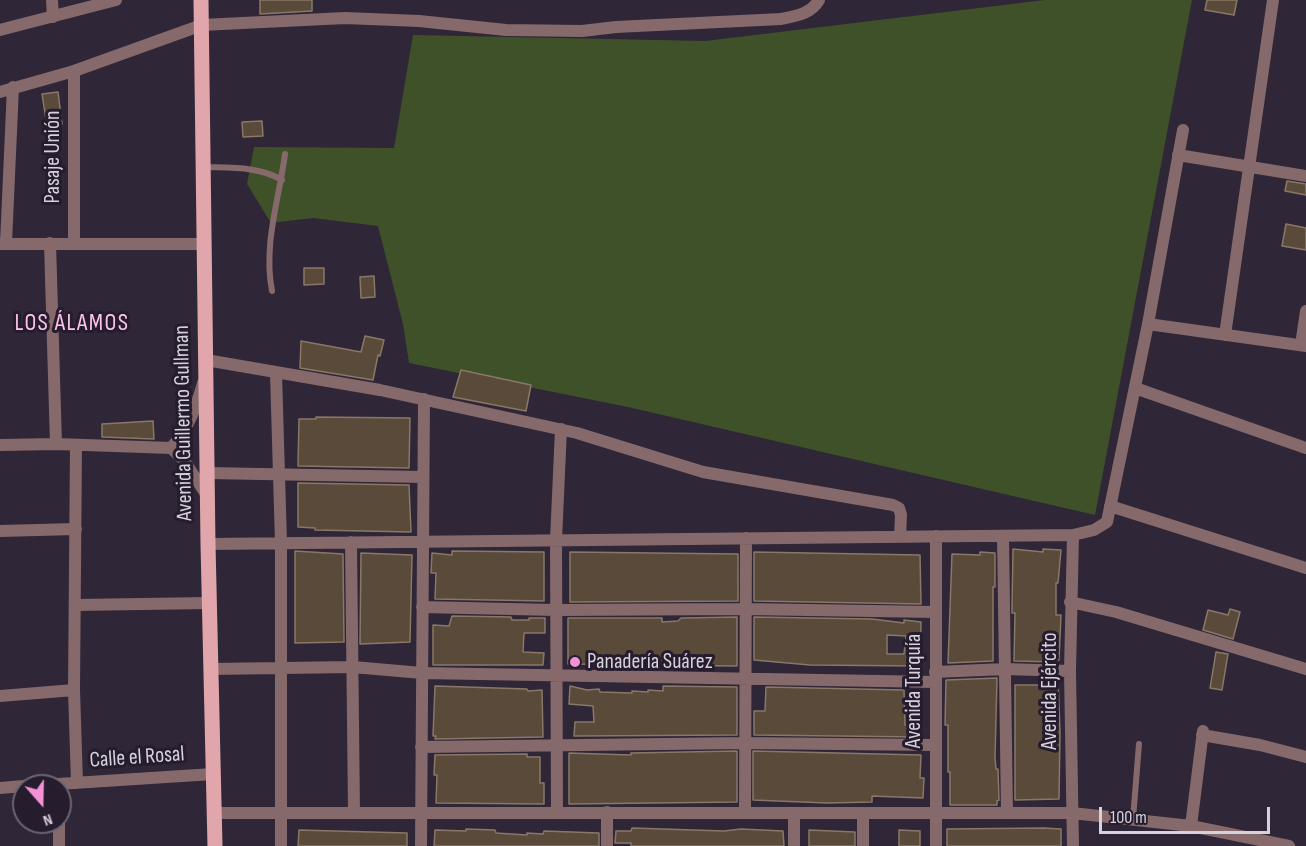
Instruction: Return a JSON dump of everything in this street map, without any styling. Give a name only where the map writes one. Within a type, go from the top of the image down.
[{"type":"main road","name":"Avenida Guillermo Gullman","points":[[201,0],[210,669],[215,846]]},
{"type":"street","points":[[52,0],[53,17]]},
{"type":"street","points":[[0,30],[116,0]]},
{"type":"street","points":[[0,92],[74,70],[202,25],[345,18],[419,21],[506,30],[582,31],[616,27],[781,19],[804,14],[816,6],[819,0]]},
{"type":"street","points":[[1225,335],[1274,0]]},
{"type":"street","name":"Pasaje Unión","points":[[74,70],[74,243]]},
{"type":"street","points":[[13,87],[3,244],[205,244]]},
{"type":"street","points":[[208,544],[1072,535],[1094,530],[1107,522],[1148,324],[1183,130]]},
{"type":"street","points":[[1178,155],[1306,176]]},
{"type":"street","points":[[50,243],[56,444]]},
{"type":"street","points":[[1148,324],[1303,346],[1306,311]]},
{"type":"street","points":[[171,448],[186,430],[195,410],[206,367],[276,373],[380,390],[561,429],[703,471],[893,505],[899,508],[901,514],[900,537]]},
{"type":"street","points":[[276,373],[281,543],[281,846]]},
{"type":"street","points":[[1135,388],[1306,448]]},
{"type":"street","points":[[421,846],[424,399]]},
{"type":"street","points":[[557,812],[556,540],[561,429]]},
{"type":"street","points":[[0,445],[56,444],[171,448],[183,459],[208,497]]},
{"type":"street","points":[[76,445],[74,690],[77,783]]},
{"type":"street","points":[[207,473],[423,477]]},
{"type":"street","points":[[1110,506],[1306,568]]},
{"type":"street","points":[[0,531],[76,529]]},
{"type":"street","name":"Avenida Ejército","points":[[1072,535],[1070,671],[1073,846]]},
{"type":"street","name":"Avenida Turquía","points":[[936,536],[936,846]]},
{"type":"street","points":[[1003,536],[1006,813]]},
{"type":"street","points":[[745,813],[746,538]]},
{"type":"street","points":[[351,542],[354,812]]},
{"type":"street","points":[[1070,602],[1116,612],[1306,669]]},
{"type":"street","points":[[75,604],[209,603]]},
{"type":"street","points":[[422,607],[935,612]]},
{"type":"street","points":[[210,669],[353,667],[422,673],[745,679],[935,677],[1005,669],[1070,671]]},
{"type":"street","points":[[0,696],[74,690]]},
{"type":"street","points":[[1191,826],[1203,733],[1306,757]]},
{"type":"street","points":[[422,747],[744,743],[935,745]]},
{"type":"street","name":"Calle el Rosal","points":[[72,784],[213,774]]},
{"type":"street","points":[[607,812],[607,846]]},
{"type":"street","points":[[214,813],[1072,813],[1191,826],[1289,846]]},
{"type":"street","points":[[794,813],[794,846]]},
{"type":"street","points":[[863,813],[863,846]]},
{"type":"lane","points":[[272,291],[269,255],[285,154]]},
{"type":"lane","points":[[204,166],[247,169],[282,180]]},
{"type":"lane","points":[[1133,820],[1139,744]]},
{"type":"green space","points":[[1045,0],[1192,0],[1095,515],[628,407],[409,363],[403,324],[378,226],[313,218],[271,223],[247,184],[254,147],[394,148],[413,35],[705,41]]},
{"type":"building","points":[[260,0],[312,0],[312,11],[260,14]]},
{"type":"building","points":[[1207,0],[1237,0],[1234,15],[1205,10]]},
{"type":"building","points":[[58,92],[62,124],[47,126],[42,94]]},
{"type":"building","points":[[262,121],[263,136],[243,137],[242,122]]},
{"type":"building","points":[[1287,181],[1306,184],[1306,195],[1285,191]]},
{"type":"building","points":[[1286,224],[1306,228],[1306,250],[1282,246]]},
{"type":"building","points":[[304,268],[324,268],[324,284],[304,285]]},
{"type":"building","points":[[374,276],[375,297],[361,298],[360,277]]},
{"type":"building","points":[[365,336],[384,340],[380,356],[378,355],[373,380],[300,368],[301,341],[361,352]]},
{"type":"building","points":[[461,370],[531,385],[526,411],[453,397]]},
{"type":"building","points":[[316,417],[410,418],[409,468],[298,466],[299,419],[316,419]]},
{"type":"building","points":[[153,421],[154,439],[102,437],[102,424]]},
{"type":"building","points":[[298,483],[409,485],[411,532],[315,530],[315,528],[298,527]]},
{"type":"building","points":[[1013,549],[1043,552],[1043,549],[1061,550],[1058,583],[1056,583],[1056,615],[1061,615],[1059,660],[1057,662],[1014,661]]},
{"type":"building","points":[[295,551],[343,554],[344,642],[295,643]]},
{"type":"building","points":[[452,551],[544,552],[544,601],[435,599],[436,573],[431,573],[432,553],[452,555]]},
{"type":"building","points":[[570,552],[738,554],[738,601],[570,602]]},
{"type":"building","points":[[754,552],[920,555],[921,604],[754,601]]},
{"type":"building","points":[[980,552],[995,553],[993,661],[948,663],[952,554],[980,555]]},
{"type":"building","points":[[361,553],[412,555],[410,642],[360,644]]},
{"type":"building","points":[[1230,609],[1240,612],[1233,639],[1203,630],[1208,610],[1228,615]]},
{"type":"building","points":[[452,616],[511,617],[512,620],[545,618],[545,633],[524,633],[523,652],[544,653],[543,665],[433,665],[433,625],[449,626]]},
{"type":"building","points":[[737,617],[737,666],[568,664],[568,618],[662,618],[662,622],[678,621],[681,618]]},
{"type":"building","points":[[754,617],[921,622],[920,666],[810,665],[754,660]],"holes":[[[887,635],[906,636],[904,654],[887,654]]]},
{"type":"building","points":[[1216,652],[1228,654],[1222,690],[1210,688]]},
{"type":"building","points":[[997,678],[995,758],[996,769],[998,769],[999,800],[997,805],[950,805],[948,725],[945,725],[946,680]]},
{"type":"building","points":[[1040,678],[1058,679],[1059,799],[1015,800],[1015,685],[1041,685]]},
{"type":"building","points":[[435,686],[542,690],[543,737],[435,739],[436,736],[433,736]]},
{"type":"building","points":[[570,686],[587,690],[599,689],[600,692],[632,693],[632,691],[663,691],[663,686],[737,687],[737,735],[574,736],[575,722],[594,722],[593,706],[569,704]]},
{"type":"building","points":[[766,687],[904,690],[905,725],[919,727],[919,737],[754,735],[754,711],[765,711]]},
{"type":"building","points":[[737,751],[737,802],[569,804],[569,753],[631,755],[631,753]]},
{"type":"building","points":[[753,751],[921,755],[920,778],[924,778],[923,798],[872,796],[872,802],[827,803],[753,800]]},
{"type":"building","points":[[527,754],[527,757],[540,757],[540,783],[544,783],[544,804],[436,803],[435,755]]},
{"type":"building","points":[[632,828],[783,831],[784,846],[631,846],[631,843],[615,843],[616,831],[631,831]]},
{"type":"building","points":[[466,829],[495,830],[496,833],[527,835],[527,833],[543,834],[544,831],[599,833],[599,846],[434,846],[435,830],[466,831]]},
{"type":"building","points":[[947,829],[1061,829],[1061,846],[947,846]]},
{"type":"building","points":[[299,830],[407,833],[407,846],[298,846]]},
{"type":"building","points":[[809,830],[855,832],[855,846],[809,846]]},
{"type":"building","points":[[899,830],[920,831],[920,846],[899,846]]},
{"type":"place","name":"Panadería Suárez","points":[[575,662]]},
{"type":"district","name":"LOS ÁLAMOS","points":[[72,324]]}]
